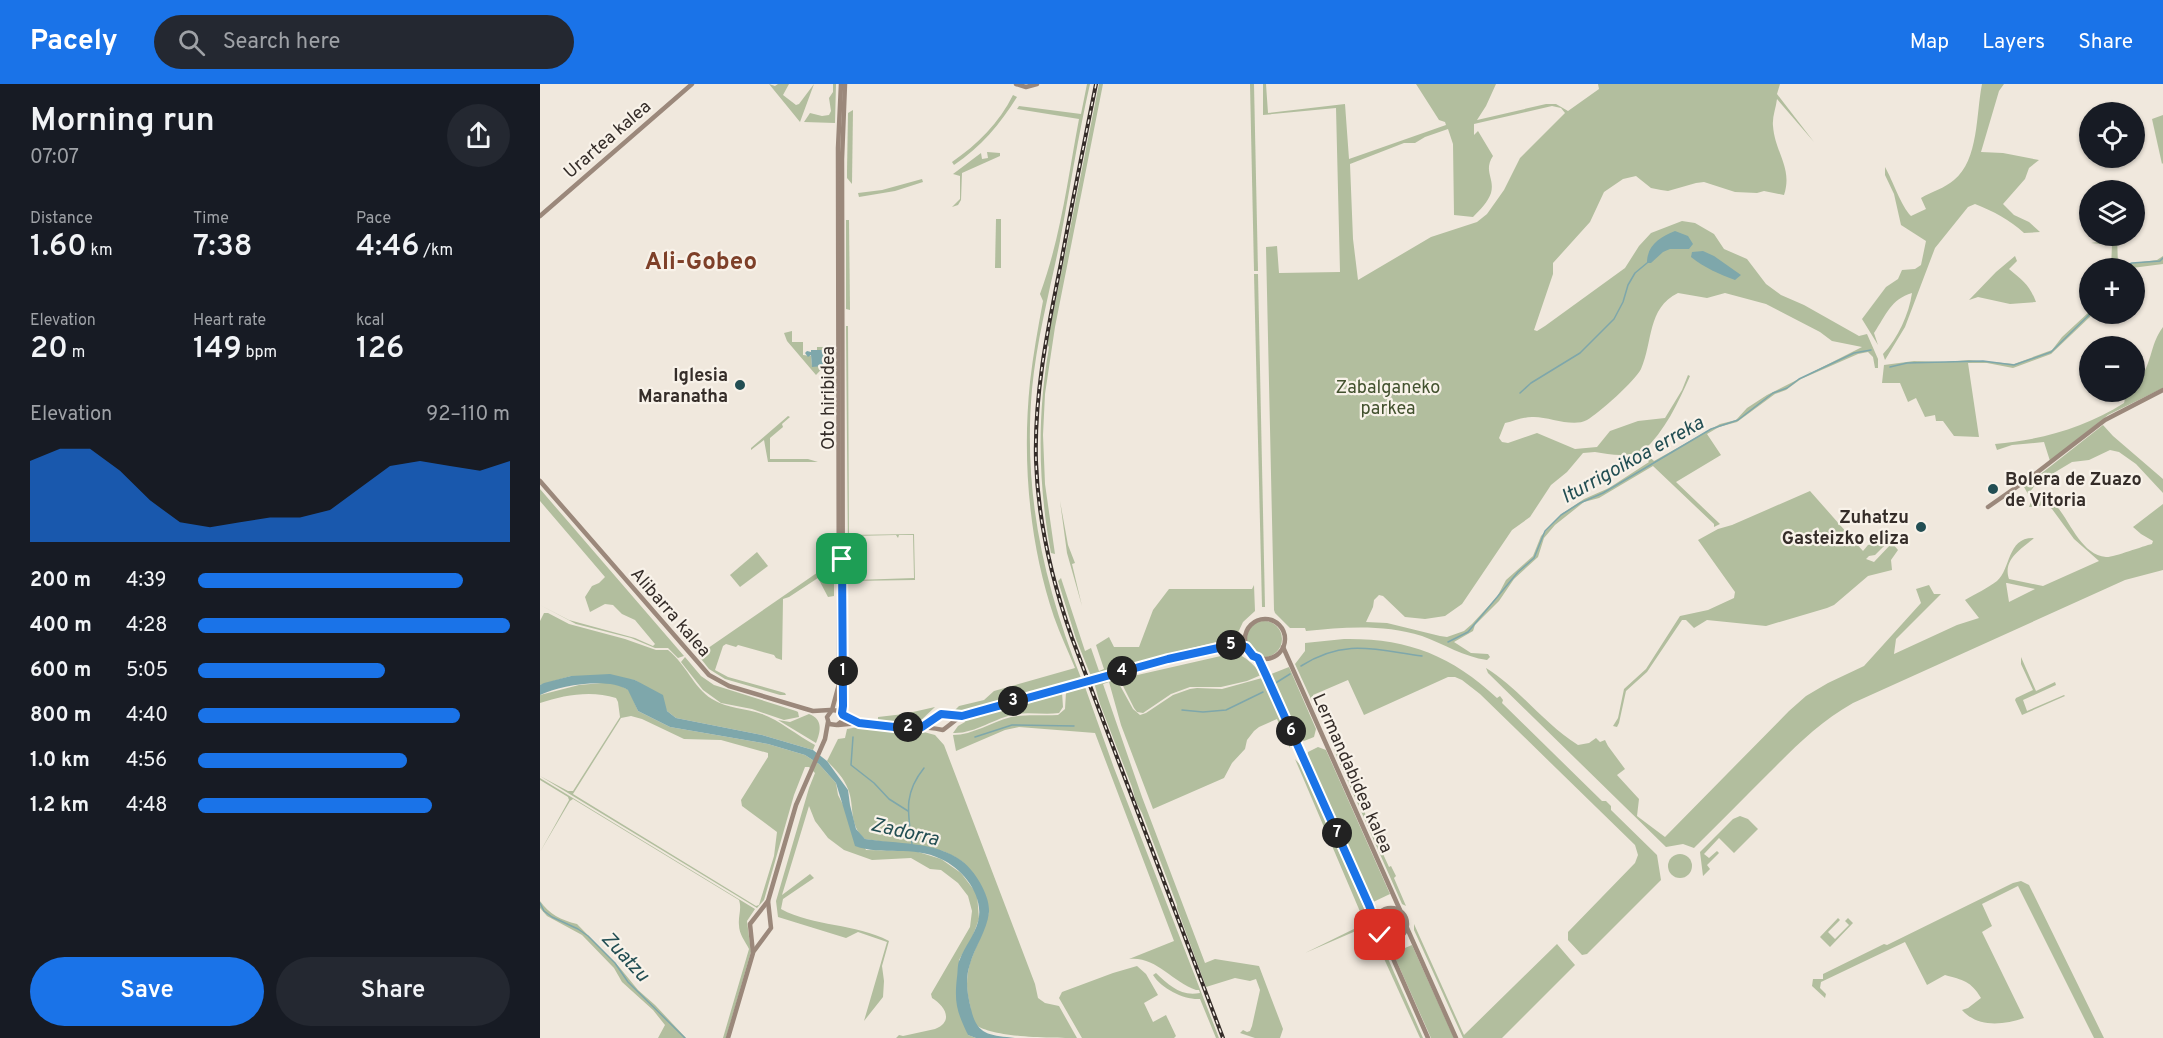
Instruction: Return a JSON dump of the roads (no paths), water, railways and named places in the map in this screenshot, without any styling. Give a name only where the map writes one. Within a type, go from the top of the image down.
[{"type":"street","name":"Urartea kalea","points":[[540,216],[692,84]]},
{"type":"street","name":"Oto hiribidea","points":[[832,710],[839,684],[838,148],[843,84]]},
{"type":"street","name":"Oto hiribidea","points":[[842,714],[843,84]]},
{"type":"street","points":[[1016,84],[1026,87],[1037,84]]},
{"type":"street","points":[[1988,507],[2105,420],[2163,390]]},
{"type":"street","name":"Alibarra kalea","points":[[540,481],[709,675],[729,686],[813,711],[827,721]]},
{"type":"street","points":[[1261,619],[1270,620],[1282,628],[1285,638],[1283,647],[1273,658],[1253,656],[1246,647],[1244,637],[1247,628],[1261,619]]},
{"type":"street","points":[[922,727],[941,714],[962,716],[1097,677],[1232,645],[1244,637]]},
{"type":"street","points":[[1232,645],[1246,647]]},
{"type":"street","name":"Lermandabidea kalea","points":[[1283,647],[1400,910]]},
{"type":"street","points":[[1258,658],[1376,921],[1378,933],[1384,938],[1428,1038]]},
{"type":"street","name":"Alibarra kalea","points":[[813,711],[832,710]]},
{"type":"street","points":[[728,1038],[753,953],[750,924],[768,901],[796,805],[823,742],[827,714],[832,710],[837,710],[859,723]]},
{"type":"street","points":[[823,742],[842,721],[842,714]]},
{"type":"street","points":[[946,715],[950,719],[950,725]]},
{"type":"street","points":[[827,721],[832,725],[859,723],[884,727],[945,729],[962,716]]},
{"type":"street","points":[[935,719],[937,728]]},
{"type":"street","points":[[753,953],[770,932],[768,901]]},
{"type":"street","points":[[1376,921],[1385,909],[1392,908],[1400,910],[1406,917],[1407,928],[1456,1038]]},
{"type":"street","points":[[756,916],[763,915],[771,922]]},
{"type":"street","points":[[1384,938],[1398,938],[1407,928]]},
{"type":"street","points":[[752,933],[756,937],[765,937]]},
{"type":"water","points":[[1675,231],[1688,236],[1693,244],[1689,249],[1670,249],[1651,263],[1647,263],[1649,251],[1655,242]]},
{"type":"water","points":[[1703,251],[1741,275],[1735,280],[1691,257],[1692,252]]},
{"type":"water","points":[[811,350],[823,350],[823,353],[829,353],[829,356],[823,356],[823,366],[812,367],[811,355],[808,357],[805,353]]},
{"type":"water","points":[[610,674],[635,680],[663,695],[667,711],[676,718],[762,735],[813,750],[827,761],[848,790],[856,829],[865,839],[915,844],[940,850],[967,865],[977,877],[989,905],[986,926],[972,957],[967,975],[971,1009],[981,1029],[992,1035],[1015,1038],[976,1038],[968,1035],[959,1013],[956,1001],[958,963],[976,927],[979,912],[975,893],[957,869],[941,859],[920,852],[865,849],[855,846],[836,783],[819,764],[805,755],[768,744],[670,727],[638,711],[628,690],[619,686],[584,684],[560,688],[540,695],[540,685],[544,683],[571,676]]},
{"type":"waterway","name":"Iturrigoikoa erreka","points":[[2145,262],[2160,261],[2163,258]]},
{"type":"waterway","points":[[1520,393],[1531,383],[1580,353],[1614,319],[1635,273],[1647,263]]},
{"type":"waterway","name":"Iturrigoikoa erreka","points":[[1890,367],[1907,363],[1983,361],[2014,365],[2051,352],[2080,324]]},
{"type":"waterway","name":"Iturrigoikoa erreka","points":[[1448,642],[1468,632],[1518,572],[1534,558],[1545,531],[1561,515],[1580,503],[1603,493],[1711,429],[1738,420],[1773,393],[1787,388],[1799,379],[1854,353],[1871,350]]},
{"type":"waterway","name":"Iturrigoikoa erreka","points":[[1301,666],[1317,657],[1346,649],[1375,649],[1422,656]]},
{"type":"waterway","name":"Iturrigoikoa erreka","points":[[1274,684],[1290,674]]},
{"type":"waterway","name":"Iturrigoikoa erreka","points":[[1182,710],[1203,712],[1226,710],[1263,692]]},
{"type":"waterway","name":"Iturrigoikoa erreka","points":[[975,737],[1012,725],[1074,726]]},
{"type":"waterway","name":"Zadorra","points":[[853,737],[851,765],[874,783],[889,799],[908,811]]},
{"type":"waterway","name":"Iturrigoikoa erreka","points":[[912,844],[910,795],[917,777],[924,768]]},
{"type":"waterway","name":"Zuatzu","points":[[540,903],[544,911],[552,917],[588,936],[615,963],[628,982],[685,1038]]},
{"type":"railway","points":[[1096,84],[1043,361],[1037,411],[1037,484],[1052,573],[1072,638],[1223,1038]]},
{"type":"place","name":"Iglesia Maranatha","points":[[740,385]]},
{"type":"place","name":"Bolera de Zuazo de Vitoria","points":[[1993,489]]},
{"type":"place","name":"Zuhatzu Gasteizko eliza","points":[[1921,527]]},
{"type":"district","name":"Ali-Gobeo","points":[[701,261]]},
{"type":"park label","name":"Zabalganeko parkea","points":[[1388,397]]}]
